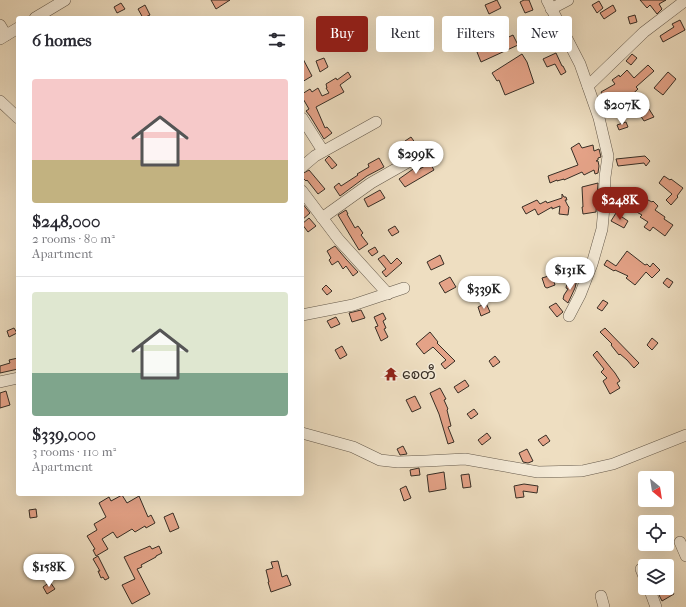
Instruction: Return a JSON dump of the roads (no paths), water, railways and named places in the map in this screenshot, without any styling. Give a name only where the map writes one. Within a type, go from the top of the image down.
[{"type":"street","points":[[38,16],[65,0]]},
{"type":"street","points":[[568,0],[549,4],[580,64],[599,118],[608,156],[605,176],[602,229],[592,264],[580,295],[569,316]]},
{"type":"street","points":[[588,86],[644,32],[686,0]]},
{"type":"street","points":[[0,25],[3,37],[16,29]]},
{"type":"street","points":[[0,101],[16,116]]},
{"type":"street","points":[[304,121],[323,152]]},
{"type":"street","points":[[304,165],[316,156],[376,122]]},
{"type":"street","points":[[322,218],[371,183],[422,154]]},
{"type":"street","points":[[304,194],[339,240],[388,294]]},
{"type":"street","points":[[304,315],[353,305],[404,288]]},
{"type":"street","points":[[0,382],[16,378]]},
{"type":"street","points":[[304,434],[353,447],[380,460],[398,462],[465,458],[538,472],[582,471],[613,464],[686,435]]},
{"type":"street","points":[[680,542],[686,556]]},
{"type":"street","points":[[652,595],[656,607]]},
{"type":"place","name":"စေတီ","points":[[391,374]]}]
